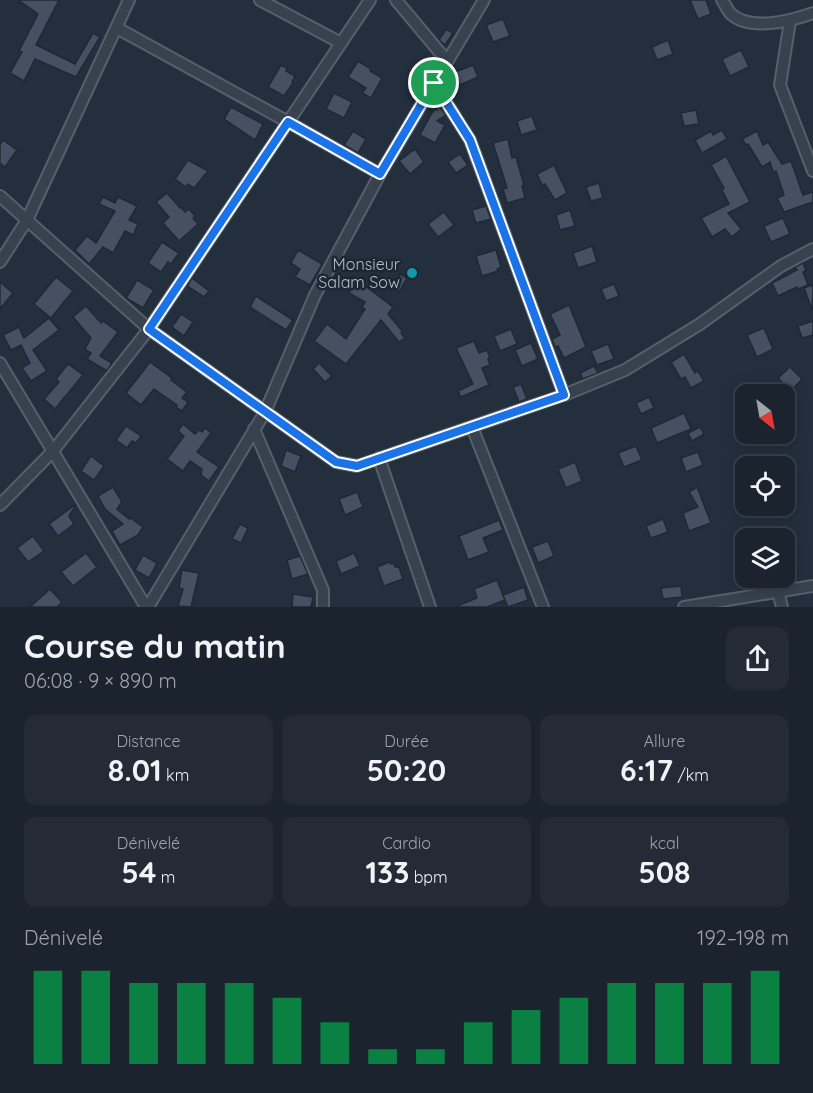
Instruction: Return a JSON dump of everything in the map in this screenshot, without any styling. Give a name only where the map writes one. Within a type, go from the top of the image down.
[{"type":"street","points":[[0,262],[27,220],[129,0]]},
{"type":"street","points":[[260,0],[341,43]]},
{"type":"street","points":[[0,505],[53,451],[149,329],[370,0]]},
{"type":"street","points":[[396,0],[447,62]]},
{"type":"street","points":[[0,363],[147,607],[265,412],[315,295],[380,174],[484,0]]},
{"type":"street","points":[[722,0],[730,14],[752,23],[790,21],[813,13]]},
{"type":"street","points":[[790,21],[780,85],[813,171]]},
{"type":"street","points":[[117,28],[380,174]]},
{"type":"street","points":[[434,83],[470,140],[564,395]]},
{"type":"street","points":[[0,196],[149,329],[336,462],[357,466],[564,395],[625,370],[700,324],[781,266],[813,249]]},
{"type":"street","points":[[472,427],[543,607]]},
{"type":"street","points":[[254,429],[323,590],[323,607]]},
{"type":"street","points":[[379,458],[430,607]]},
{"type":"street","points":[[684,607],[813,586]]},
{"type":"street","points":[[778,591],[782,607]]},
{"type":"building","points":[[18,0],[59,0],[36,45],[75,64],[93,33],[100,37],[76,77],[35,59],[24,81],[10,73],[22,52],[19,51],[38,14]]},
{"type":"building","points":[[690,0],[706,0],[711,14],[698,19]]},
{"type":"building","points":[[503,19],[510,36],[493,42],[486,25]]},
{"type":"building","points":[[446,29],[453,33],[445,45],[439,40]]},
{"type":"building","points":[[668,40],[673,54],[657,60],[652,47]]},
{"type":"building","points":[[741,50],[749,67],[730,76],[722,59]]},
{"type":"building","points":[[358,61],[382,78],[371,98],[362,93],[366,88],[348,77]]},
{"type":"building","points":[[281,65],[295,76],[284,96],[268,87]]},
{"type":"building","points":[[473,65],[478,77],[460,85],[455,72]]},
{"type":"building","points":[[334,93],[352,102],[344,118],[326,109]]},
{"type":"building","points":[[231,107],[263,124],[255,140],[224,119]]},
{"type":"building","points":[[440,107],[446,115],[437,121],[445,125],[435,143],[420,135],[433,111]]},
{"type":"building","points":[[696,110],[699,124],[684,126],[681,113]]},
{"type":"building","points":[[532,116],[537,130],[521,135],[517,121]]},
{"type":"building","points":[[722,130],[727,139],[702,153],[695,140],[711,131],[713,135]]},
{"type":"building","points":[[353,131],[366,139],[358,153],[344,145]]},
{"type":"building","points":[[757,131],[763,145],[768,142],[782,164],[791,161],[803,195],[813,192],[813,202],[784,212],[777,198],[784,195],[776,171],[773,172],[770,162],[762,167],[748,144],[746,145],[742,139]]},
{"type":"building","points":[[508,139],[512,158],[516,157],[524,185],[522,186],[525,198],[507,203],[503,189],[507,188],[493,143]]},
{"type":"building","points":[[3,140],[17,150],[5,167],[0,163],[0,145]]},
{"type":"building","points":[[415,149],[424,162],[410,174],[399,161]]},
{"type":"building","points":[[460,154],[468,165],[456,173],[448,162]]},
{"type":"building","points":[[726,156],[750,202],[728,213],[741,229],[732,237],[725,229],[712,237],[701,218],[729,204],[722,190],[724,188],[711,165]]},
{"type":"building","points":[[188,160],[208,171],[194,188],[188,184],[186,187],[175,179]]},
{"type":"building","points":[[554,165],[567,193],[555,200],[545,184],[542,185],[537,174]]},
{"type":"building","points":[[599,183],[603,198],[591,201],[586,187]]},
{"type":"building","points":[[167,193],[185,212],[189,209],[198,224],[179,241],[163,223],[169,217],[156,202]]},
{"type":"building","points":[[103,197],[115,203],[118,197],[137,206],[129,220],[138,224],[133,235],[125,231],[113,253],[103,247],[89,264],[75,250],[87,236],[96,243],[115,211],[99,204]]},
{"type":"building","points":[[486,206],[491,219],[476,223],[472,210]]},
{"type":"building","points":[[570,210],[575,226],[560,230],[556,215]]},
{"type":"building","points":[[444,212],[454,225],[438,237],[428,224]]},
{"type":"building","points":[[783,218],[790,234],[771,242],[764,226]]},
{"type":"building","points":[[162,242],[179,253],[161,272],[148,263]]},
{"type":"building","points":[[592,246],[597,262],[578,268],[573,253]]},
{"type":"building","points":[[298,250],[322,264],[310,285],[295,277],[300,269],[291,263]]},
{"type":"building","points":[[496,250],[501,267],[497,269],[498,271],[482,276],[476,256]]},
{"type":"building","points":[[803,263],[806,270],[803,272],[808,285],[798,289],[797,287],[778,296],[772,283],[797,270],[795,267]]},
{"type":"building","points":[[400,274],[407,278],[399,292],[391,288]]},
{"type":"building","points":[[335,276],[347,285],[342,291],[330,283]]},
{"type":"building","points":[[56,277],[73,291],[51,318],[34,304]]},
{"type":"building","points":[[192,278],[209,291],[204,297],[187,286]]},
{"type":"building","points":[[137,280],[154,290],[143,308],[126,298]]},
{"type":"building","points":[[357,280],[393,307],[388,314],[403,332],[401,333],[405,338],[399,342],[381,320],[346,364],[314,341],[327,324],[346,339],[365,309],[362,307],[365,302],[349,293]]},
{"type":"building","points":[[0,282],[13,293],[0,309]]},
{"type":"building","points":[[614,284],[619,296],[606,301],[601,289]]},
{"type":"building","points":[[812,285],[813,289],[812,310],[804,288]]},
{"type":"building","points":[[256,296],[293,320],[286,330],[250,307]]},
{"type":"building","points":[[569,305],[586,347],[564,358],[552,339],[560,335],[550,314]]},
{"type":"building","points":[[86,306],[101,323],[103,321],[118,332],[100,356],[112,363],[107,371],[87,359],[91,353],[85,349],[91,338],[73,317]]},
{"type":"building","points":[[181,314],[193,322],[184,336],[172,327]]},
{"type":"building","points":[[49,318],[59,330],[33,350],[47,371],[31,381],[22,368],[30,363],[21,345],[11,350],[3,335],[19,327],[24,338]]},
{"type":"building","points":[[813,321],[813,335],[802,338],[798,326]]},
{"type":"building","points":[[764,328],[773,349],[757,357],[747,335]]},
{"type":"building","points":[[511,329],[517,344],[500,351],[494,336]]},
{"type":"building","points":[[474,341],[479,353],[487,350],[490,358],[488,359],[490,365],[482,368],[489,385],[461,397],[458,391],[473,384],[456,348]]},
{"type":"building","points":[[531,343],[538,359],[522,366],[515,350]]},
{"type":"building","points":[[608,344],[614,359],[597,365],[591,351]]},
{"type":"building","points":[[684,354],[695,373],[698,371],[704,381],[691,388],[685,377],[681,379],[671,362]]},
{"type":"building","points":[[150,362],[187,392],[182,398],[188,402],[182,411],[154,389],[141,405],[126,393]]},
{"type":"building","points":[[319,363],[332,376],[325,382],[313,369]]},
{"type":"building","points":[[68,364],[83,375],[55,409],[44,399],[59,382],[56,379]]},
{"type":"building","points":[[594,366],[598,373],[583,379],[580,373]]},
{"type":"building","points":[[790,367],[802,379],[795,387],[795,384],[784,384],[778,378]]},
{"type":"building","points":[[521,384],[527,399],[519,402],[513,387]]},
{"type":"building","points":[[649,397],[654,408],[641,414],[636,403]]},
{"type":"building","points":[[684,413],[691,429],[657,443],[651,428]]},
{"type":"building","points":[[183,424],[195,434],[199,430],[202,432],[205,428],[211,433],[197,452],[219,467],[209,481],[201,475],[202,469],[190,461],[183,471],[167,459],[184,436],[178,431]]},
{"type":"building","points":[[126,426],[141,436],[136,443],[132,441],[127,448],[116,440]]},
{"type":"building","points":[[700,427],[704,434],[692,441],[688,433]]},
{"type":"building","points":[[636,446],[642,460],[624,467],[618,453]]},
{"type":"building","points":[[286,450],[301,456],[295,472],[281,466]]},
{"type":"building","points":[[698,452],[703,465],[686,472],[681,458]]},
{"type":"building","points":[[91,456],[104,466],[94,480],[81,471]]},
{"type":"building","points":[[575,462],[582,481],[566,488],[558,469]]},
{"type":"building","points":[[113,487],[122,502],[117,509],[143,527],[138,535],[120,545],[112,531],[123,524],[105,509],[98,496]]},
{"type":"building","points":[[697,487],[711,523],[689,531],[683,513],[698,507],[689,492]]},
{"type":"building","points":[[357,492],[363,507],[345,515],[339,499]]},
{"type":"building","points":[[76,504],[69,516],[74,524],[58,536],[49,524]]},
{"type":"building","points":[[663,519],[668,532],[651,538],[646,526]]},
{"type":"building","points":[[499,520],[503,530],[483,538],[489,552],[468,560],[459,536]]},
{"type":"building","points":[[240,524],[248,528],[241,543],[232,539]]},
{"type":"building","points":[[33,536],[44,551],[28,562],[17,548]]},
{"type":"building","points":[[548,541],[554,556],[538,563],[532,547]]},
{"type":"building","points":[[86,553],[97,567],[73,586],[61,572]]},
{"type":"building","points":[[354,553],[360,566],[341,574],[336,561]]},
{"type":"building","points":[[143,555],[157,563],[149,578],[135,570]]},
{"type":"building","points":[[300,556],[308,574],[292,579],[287,560]]},
{"type":"building","points":[[795,559],[798,574],[795,575]]},
{"type":"building","points":[[390,562],[394,563],[395,567],[399,567],[403,579],[384,586],[377,567]]},
{"type":"building","points":[[182,570],[199,573],[191,607],[178,606],[183,589],[179,588]]},
{"type":"building","points":[[497,580],[505,600],[487,607],[455,607],[477,598],[474,589]]},
{"type":"building","points":[[681,586],[682,597],[663,599],[661,588]]},
{"type":"building","points":[[524,587],[528,600],[508,607],[503,595]]},
{"type":"building","points":[[50,589],[62,602],[57,607],[30,607]]},
{"type":"building","points":[[293,594],[313,597],[311,607],[292,607]]},
{"type":"place","name":"Monsieur Salam Sow","points":[[412,273]]},
{"type":"route","points":[[434,83],[470,140],[564,395],[357,466],[336,462],[149,329],[288,122],[380,174],[434,83]]}]
